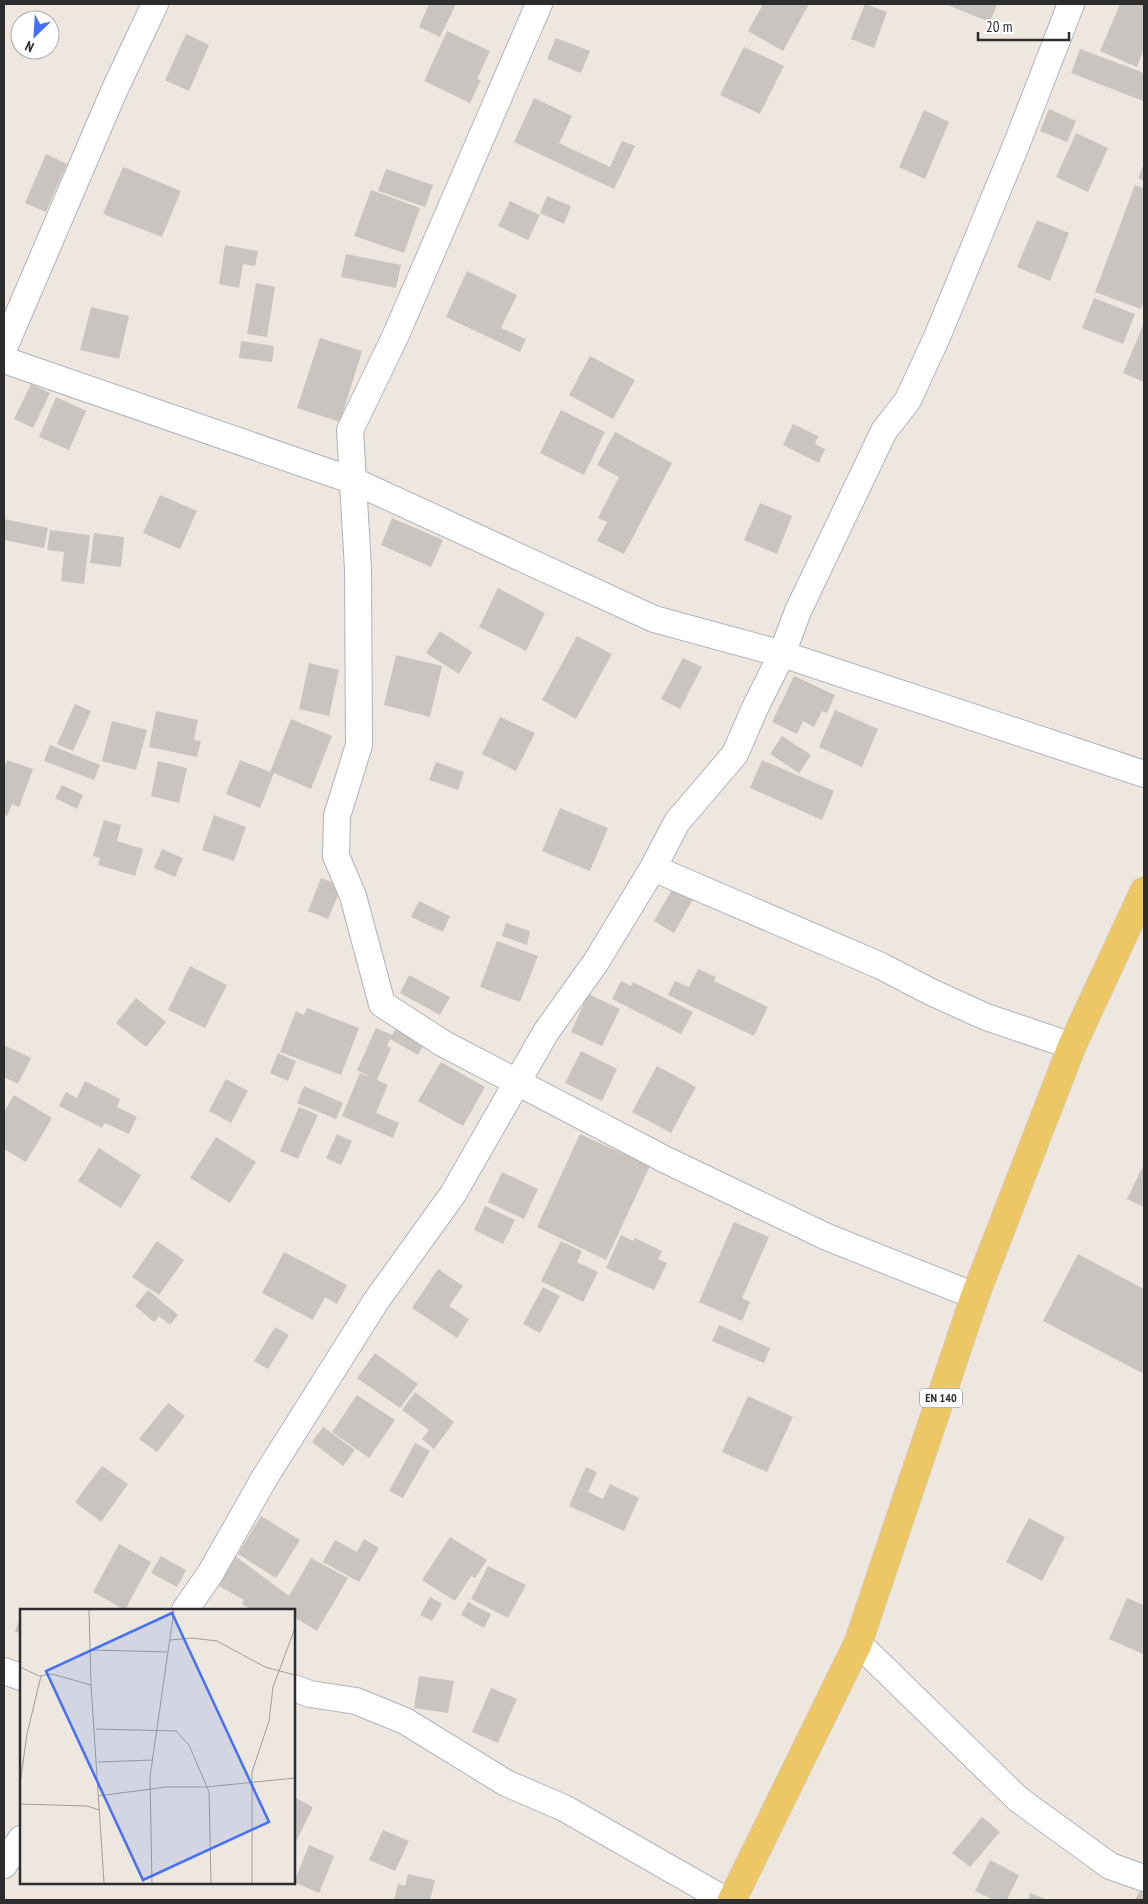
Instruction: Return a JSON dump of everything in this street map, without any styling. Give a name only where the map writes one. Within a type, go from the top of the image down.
[{"type":"main road","name":"EN 140","points":[[732,1900],[858,1643],[975,1296],[1072,1046],[1144,891]]},
{"type":"street","points":[[4,348],[114,91],[155,4]]},
{"type":"street","points":[[539,4],[395,337],[350,430],[358,569],[359,744],[337,816],[336,856],[353,896],[382,1004],[444,1044],[666,1160],[827,1237],[975,1296]]},
{"type":"street","points":[[186,1609],[210,1574],[265,1477],[376,1301],[453,1194],[546,1032],[596,962],[677,822],[735,754],[782,654],[798,611],[884,431],[908,400],[937,337],[1071,4]]},
{"type":"street","points":[[4,360],[354,481],[654,619],[782,654],[1144,774]]},
{"type":"street","points":[[652,868],[881,966],[929,991],[986,1017],[1072,1046]]},
{"type":"street","points":[[858,1643],[1018,1799],[1110,1866],[1144,1878]]},
{"type":"street","points":[[4,1671],[20,1677]]},
{"type":"street","points":[[295,1688],[310,1694],[356,1701],[405,1721],[506,1783],[564,1808],[725,1900]]},
{"type":"street","points":[[4,1865],[20,1841]]},
{"type":"building","points":[[429,4],[456,4],[440,37],[419,27]]},
{"type":"building","points":[[763,4],[809,4],[783,51],[748,31]]},
{"type":"building","points":[[865,4],[887,12],[874,48],[851,39]]},
{"type":"building","points":[[945,4],[997,4],[990,22]]},
{"type":"building","points":[[1120,4],[1144,4],[1144,49],[1137,67],[1100,51]]},
{"type":"building","points":[[447,31],[490,51],[477,79],[481,80],[470,103],[424,81]]},
{"type":"building","points":[[186,34],[209,45],[189,91],[165,80]]},
{"type":"building","points":[[556,38],[590,51],[581,73],[547,59]]},
{"type":"building","points":[[744,47],[784,66],[760,114],[720,95]]},
{"type":"building","points":[[1080,49],[1144,73],[1143,101],[1071,73]]},
{"type":"building","points":[[534,98],[572,116],[559,143],[610,167],[622,141],[635,146],[614,189],[514,142]]},
{"type":"building","points":[[1049,109],[1076,121],[1067,142],[1040,131]]},
{"type":"building","points":[[924,110],[949,122],[925,179],[899,167]]},
{"type":"building","points":[[1076,133],[1108,148],[1088,192],[1056,177]]},
{"type":"building","points":[[46,154],[67,164],[46,212],[25,203]]},
{"type":"building","points":[[1144,163],[1144,181],[1138,178]]},
{"type":"building","points":[[123,167],[181,191],[162,237],[103,214]]},
{"type":"building","points":[[386,169],[433,185],[425,207],[378,191]]},
{"type":"building","points":[[1135,185],[1144,188],[1144,300],[1141,309],[1095,292]]},
{"type":"building","points":[[371,190],[420,208],[404,253],[354,236]]},
{"type":"building","points":[[547,196],[571,206],[564,224],[540,213]]},
{"type":"building","points":[[510,201],[540,215],[528,240],[498,226]]},
{"type":"building","points":[[1037,220],[1069,233],[1050,281],[1017,267]]},
{"type":"building","points":[[225,245],[258,251],[255,266],[243,264],[239,288],[219,284]]},
{"type":"building","points":[[346,254],[401,265],[396,288],[341,277]]},
{"type":"building","points":[[467,271],[517,295],[501,328],[526,339],[520,352],[446,317]]},
{"type":"building","points":[[256,283],[275,287],[267,337],[247,334]]},
{"type":"building","points":[[1094,298],[1135,314],[1123,344],[1082,328]]},
{"type":"building","points":[[91,307],[129,316],[119,359],[80,350]]},
{"type":"building","points":[[1144,323],[1144,382],[1123,373]]},
{"type":"building","points":[[320,338],[362,351],[340,422],[297,408]]},
{"type":"building","points":[[241,341],[274,346],[272,362],[239,358]]},
{"type":"building","points":[[590,356],[635,380],[613,419],[569,395]]},
{"type":"building","points":[[31,384],[50,393],[33,428],[14,419]]},
{"type":"building","points":[[56,397],[86,411],[69,450],[39,437]]},
{"type":"building","points":[[561,410],[605,432],[584,475],[540,453]]},
{"type":"building","points":[[793,424],[818,436],[815,444],[825,449],[819,463],[783,445]]},
{"type":"building","points":[[615,432],[672,463],[624,554],[597,541],[607,522],[598,518],[619,477],[597,465]]},
{"type":"building","points":[[160,495],[197,511],[180,549],[143,533]]},
{"type":"building","points":[[760,503],[792,516],[777,554],[744,540]]},
{"type":"building","points":[[392,518],[443,540],[431,567],[381,545]]},
{"type":"building","points":[[4,519],[48,528],[44,548],[4,540]]},
{"type":"building","points":[[50,530],[90,535],[84,584],[61,581],[64,552],[47,550]]},
{"type":"building","points":[[94,533],[124,537],[121,567],[90,563]]},
{"type":"building","points":[[498,588],[545,613],[526,651],[479,627]]},
{"type":"building","points":[[440,631],[472,652],[459,674],[426,653]]},
{"type":"building","points":[[577,636],[612,654],[576,719],[542,700]]},
{"type":"building","points":[[396,655],[442,666],[430,717],[384,705]]},
{"type":"building","points":[[683,658],[702,667],[680,709],[661,699]]},
{"type":"building","points":[[309,663],[339,670],[329,716],[299,709]]},
{"type":"building","points":[[794,676],[835,695],[827,713],[822,711],[814,727],[803,721],[797,734],[772,722]]},
{"type":"building","points":[[75,704],[91,711],[73,751],[57,744]]},
{"type":"building","points":[[835,710],[878,729],[862,767],[819,747]]},
{"type":"building","points":[[156,711],[198,720],[194,740],[201,741],[197,757],[149,747]]},
{"type":"building","points":[[500,717],[535,733],[516,771],[482,754]]},
{"type":"building","points":[[291,719],[332,736],[311,789],[274,773],[260,808],[226,794],[240,760],[270,772]]},
{"type":"building","points":[[112,721],[147,730],[136,770],[102,761]]},
{"type":"building","points":[[782,736],[811,755],[799,773],[770,754]]},
{"type":"building","points":[[50,745],[100,765],[94,780],[44,761]]},
{"type":"building","points":[[7,760],[33,769],[19,807],[12,804],[7,816],[4,815],[4,770]]},
{"type":"building","points":[[762,760],[834,791],[822,820],[750,788]]},
{"type":"building","points":[[158,761],[187,768],[179,803],[151,796]]},
{"type":"building","points":[[436,762],[464,772],[458,790],[429,780]]},
{"type":"building","points":[[62,785],[83,795],[77,809],[55,798]]},
{"type":"building","points":[[560,808],[608,828],[590,871],[542,851]]},
{"type":"building","points":[[214,815],[246,827],[234,861],[202,850]]},
{"type":"building","points":[[104,820],[121,825],[117,841],[143,849],[135,876],[98,865],[100,858],[93,856]]},
{"type":"building","points":[[162,849],[183,858],[175,877],[154,868]]},
{"type":"building","points":[[321,878],[342,886],[328,919],[308,911]]},
{"type":"building","points":[[673,888],[693,899],[674,933],[654,921]]},
{"type":"building","points":[[419,901],[450,916],[443,932],[411,917]]},
{"type":"building","points":[[506,923],[530,931],[527,945],[502,936]]},
{"type":"building","points":[[497,941],[538,956],[520,1002],[480,987]]},
{"type":"building","points":[[190,966],[227,985],[205,1028],[168,1010]]},
{"type":"building","points":[[698,969],[716,977],[714,981],[768,1007],[754,1036],[668,995],[675,981],[689,987]]},
{"type":"building","points":[[409,975],[450,997],[440,1015],[400,993]]},
{"type":"building","points":[[621,981],[631,986],[633,982],[693,1012],[681,1034],[612,999]]},
{"type":"building","points":[[588,994],[620,1009],[602,1046],[571,1032]]},
{"type":"building","points":[[136,998],[166,1022],[146,1047],[116,1023]]},
{"type":"building","points":[[307,1008],[359,1028],[341,1075],[280,1052],[296,1011],[304,1015]]},
{"type":"building","points":[[398,1025],[426,1041],[418,1055],[390,1039]]},
{"type":"building","points":[[376,1028],[392,1035],[387,1046],[391,1048],[377,1080],[388,1085],[376,1113],[399,1123],[393,1138],[342,1116],[360,1073],[373,1078],[357,1070]]},
{"type":"building","points":[[4,1045],[31,1058],[18,1084],[4,1077]]},
{"type":"building","points":[[581,1051],[617,1069],[602,1101],[565,1083]]},
{"type":"building","points":[[278,1053],[296,1061],[288,1081],[270,1073]]},
{"type":"building","points":[[441,1062],[485,1087],[463,1126],[418,1101]]},
{"type":"building","points":[[657,1066],[696,1087],[671,1133],[632,1112]]},
{"type":"building","points":[[226,1079],[248,1091],[231,1123],[209,1111]]},
{"type":"building","points":[[85,1081],[120,1099],[117,1107],[137,1117],[129,1134],[105,1123],[102,1128],[59,1106],[66,1092],[77,1098]]},
{"type":"building","points":[[304,1086],[343,1103],[336,1119],[297,1103]]},
{"type":"building","points":[[14,1095],[52,1118],[26,1162],[4,1149],[4,1112]]},
{"type":"building","points":[[299,1107],[318,1115],[298,1159],[280,1151]]},
{"type":"building","points":[[337,1134],[352,1141],[341,1165],[326,1158]]},
{"type":"building","points":[[580,1134],[650,1166],[606,1260],[537,1227]]},
{"type":"building","points":[[216,1137],[256,1162],[230,1203],[190,1178]]},
{"type":"building","points":[[99,1148],[141,1175],[121,1208],[78,1181]]},
{"type":"building","points":[[1144,1164],[1144,1207],[1127,1199]]},
{"type":"building","points":[[502,1172],[538,1189],[524,1219],[488,1202]]},
{"type":"building","points":[[485,1206],[515,1220],[503,1244],[474,1230]]},
{"type":"building","points":[[734,1222],[769,1237],[742,1298],[750,1302],[742,1321],[699,1302]]},
{"type":"building","points":[[621,1235],[633,1241],[635,1238],[662,1251],[658,1259],[667,1263],[654,1290],[606,1268]]},
{"type":"building","points":[[157,1241],[184,1260],[159,1295],[132,1277]]},
{"type":"building","points":[[561,1241],[582,1251],[577,1262],[598,1272],[583,1302],[541,1281]]},
{"type":"building","points":[[284,1252],[347,1285],[337,1304],[325,1297],[313,1320],[262,1293]]},
{"type":"building","points":[[1078,1254],[1144,1289],[1144,1374],[1043,1321]]},
{"type":"building","points":[[438,1269],[463,1286],[449,1306],[469,1319],[457,1338],[412,1308]]},
{"type":"building","points":[[543,1287],[560,1296],[540,1333],[523,1324]]},
{"type":"building","points":[[148,1290],[178,1315],[170,1325],[159,1316],[154,1322],[135,1306]]},
{"type":"building","points":[[719,1325],[770,1348],[764,1363],[712,1341]]},
{"type":"building","points":[[275,1327],[289,1335],[268,1369],[254,1361]]},
{"type":"building","points":[[375,1353],[418,1384],[400,1408],[357,1378]]},
{"type":"building","points":[[415,1392],[454,1422],[434,1449],[422,1439],[429,1430],[402,1410]]},
{"type":"building","points":[[357,1395],[395,1420],[369,1458],[332,1432]]},
{"type":"building","points":[[748,1396],[793,1417],[767,1472],[722,1452]]},
{"type":"building","points":[[168,1403],[185,1416],[157,1452],[139,1439]]},
{"type":"building","points":[[323,1427],[355,1450],[343,1466],[312,1442]]},
{"type":"building","points":[[415,1443],[430,1451],[403,1498],[389,1491]]},
{"type":"building","points":[[102,1466],[128,1484],[101,1522],[75,1502]]},
{"type":"building","points":[[586,1467],[597,1472],[588,1492],[603,1499],[610,1484],[639,1498],[624,1531],[569,1506]]},
{"type":"building","points":[[261,1516],[300,1540],[276,1578],[238,1554]]},
{"type":"building","points":[[1029,1518],[1065,1537],[1042,1581],[1006,1562]]},
{"type":"building","points":[[450,1537],[487,1560],[475,1578],[471,1576],[455,1601],[422,1580]]},
{"type":"building","points":[[364,1539],[379,1548],[359,1582],[323,1562],[335,1540],[357,1552]]},
{"type":"building","points":[[119,1544],[151,1562],[126,1609],[93,1592]]},
{"type":"building","points":[[161,1556],[186,1570],[177,1587],[151,1573]]},
{"type":"building","points":[[235,1556],[289,1596],[311,1558],[348,1578],[317,1631],[295,1618],[295,1609],[250,1609],[242,1604],[244,1600],[217,1585]]},
{"type":"building","points":[[488,1566],[526,1585],[508,1618],[471,1599]]},
{"type":"building","points":[[430,1597],[442,1604],[432,1621],[420,1615]]},
{"type":"building","points":[[1127,1598],[1144,1605],[1143,1654],[1109,1639]]},
{"type":"building","points":[[468,1602],[491,1614],[484,1628],[461,1615]]},
{"type":"building","points":[[20,1618],[20,1634],[15,1631]]},
{"type":"building","points":[[419,1676],[454,1681],[448,1713],[414,1708]]},
{"type":"building","points":[[491,1688],[517,1699],[498,1743],[472,1732]]},
{"type":"building","points":[[295,1798],[313,1807],[295,1844]]},
{"type":"building","points":[[982,1817],[1000,1832],[970,1867],[952,1853]]},
{"type":"building","points":[[383,1830],[409,1841],[395,1871],[369,1860]]},
{"type":"building","points":[[309,1845],[334,1856],[319,1893],[295,1882]]},
{"type":"building","points":[[990,1860],[1019,1875],[1007,1900],[994,1900],[975,1891]]},
{"type":"building","points":[[408,1874],[435,1880],[430,1900],[394,1900],[398,1884],[405,1886]]},
{"type":"building","points":[[1141,1890],[1144,1892],[1144,1900],[1134,1900]]},
{"type":"building","points":[[1030,1893],[1048,1900],[1028,1900]]}]
